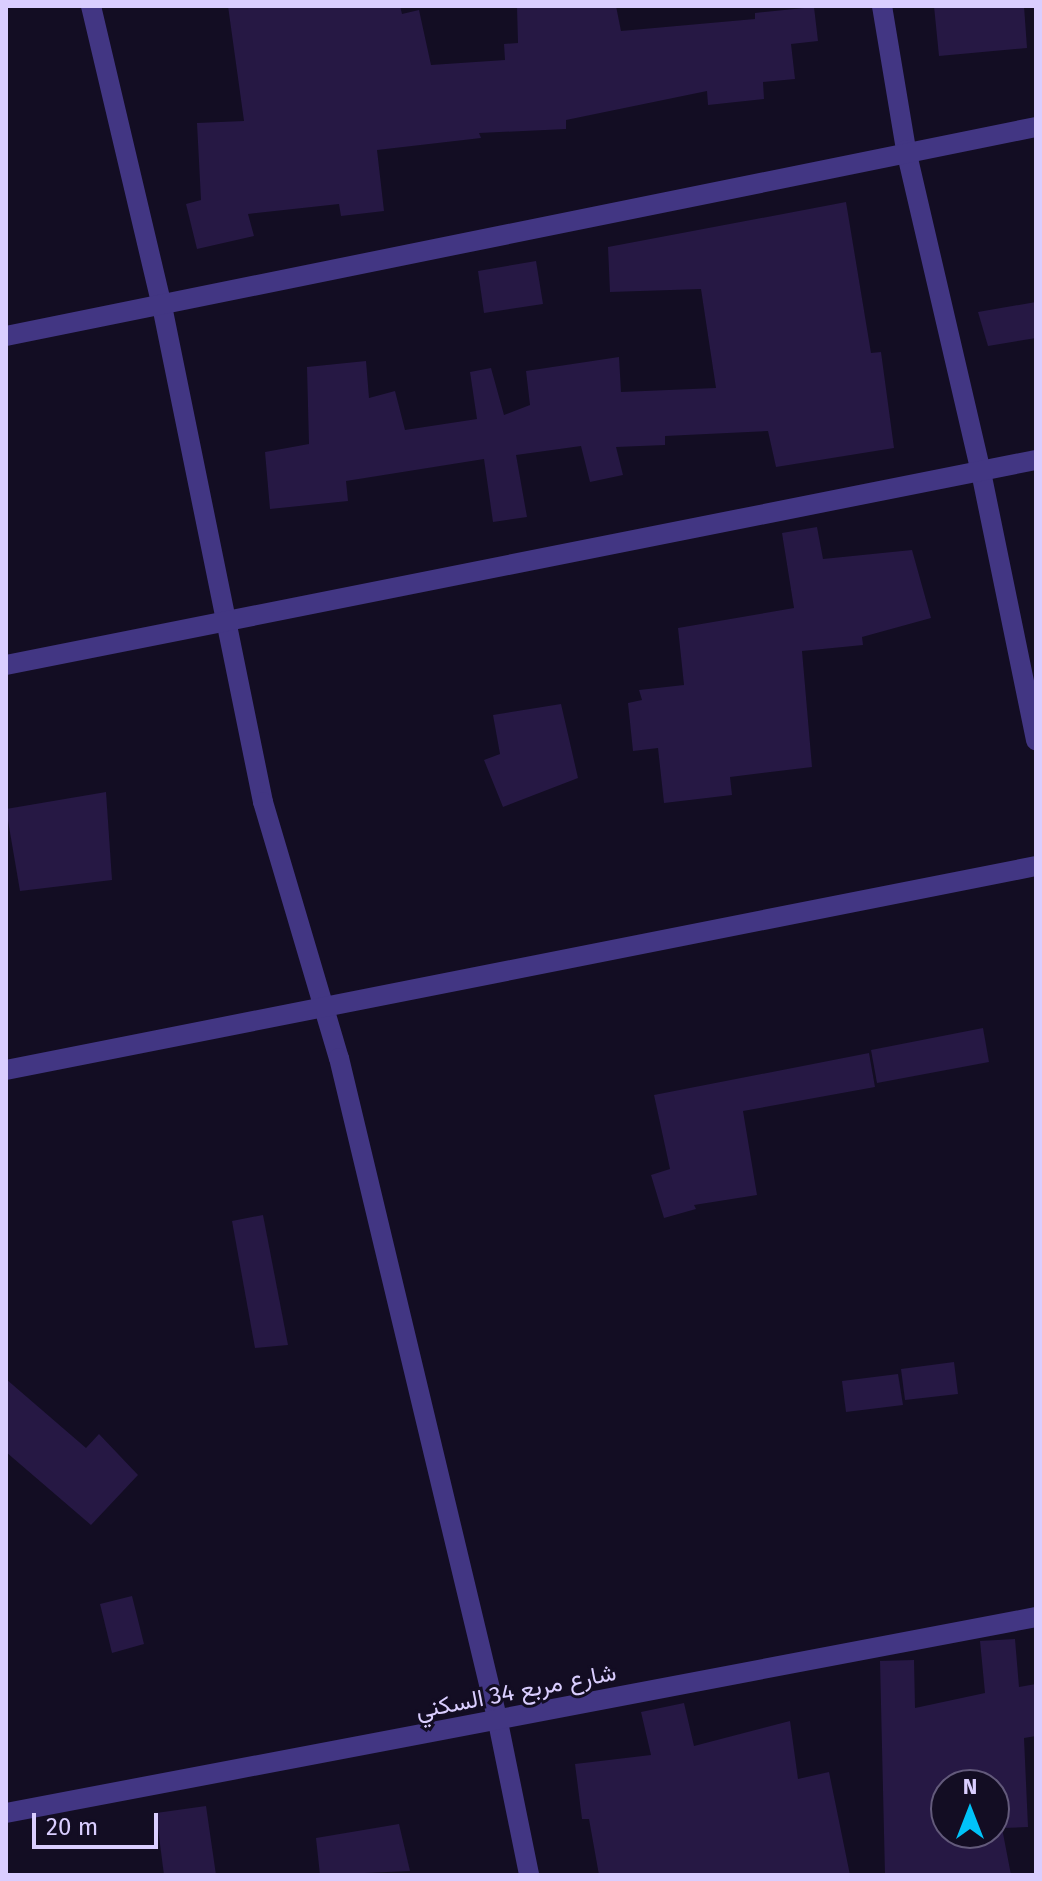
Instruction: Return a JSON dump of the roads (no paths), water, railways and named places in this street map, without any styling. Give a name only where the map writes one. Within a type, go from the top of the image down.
[{"type":"street","points":[[91,6],[162,306],[263,802],[325,1008],[498,1722],[529,1875]]},
{"type":"street","points":[[882,6],[906,150],[981,472],[1036,740]]},
{"type":"street","points":[[6,336],[906,150],[1036,127]]},
{"type":"street","points":[[6,665],[1036,460]]},
{"type":"street","points":[[6,1070],[1036,866]]},
{"type":"street","name":"شارع مربع 34 السكني","points":[[6,1813],[498,1722],[1036,1617]]}]
